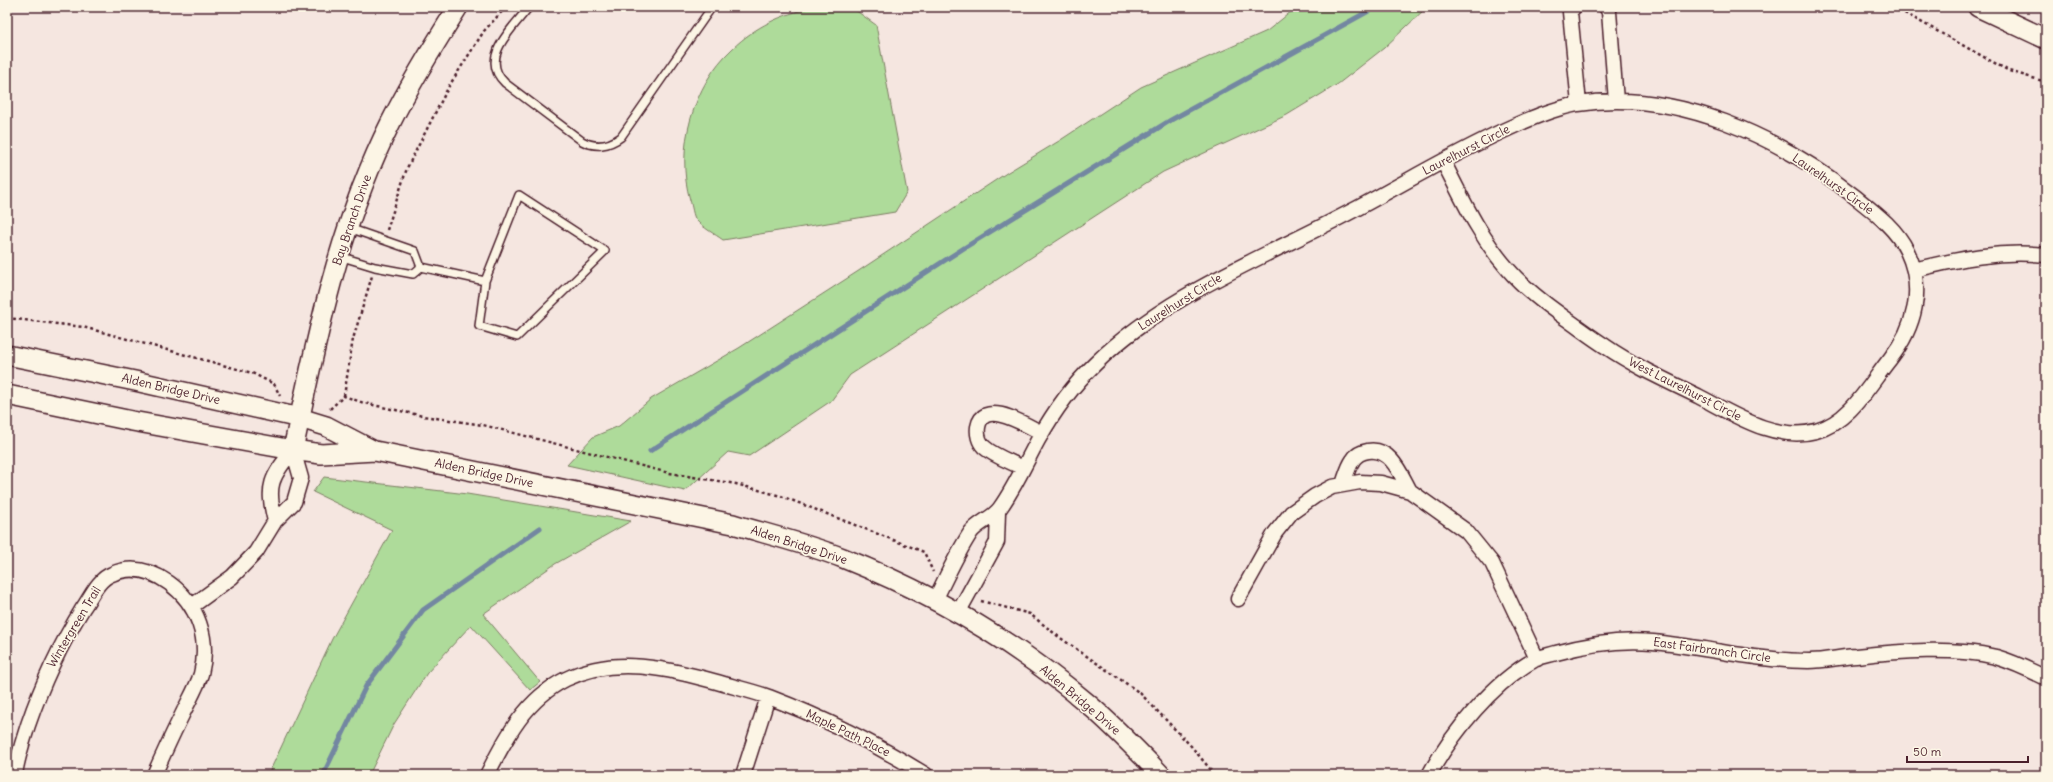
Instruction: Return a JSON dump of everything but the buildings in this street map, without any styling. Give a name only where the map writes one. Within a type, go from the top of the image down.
[{"type":"street","name":"Bay Branch Drive","points":[[293,450],[327,298],[348,228],[366,177],[390,123],[425,58],[458,7]]},
{"type":"street","points":[[1574,7],[1570,12],[1579,104]]},
{"type":"street","points":[[1606,7],[1609,12],[1616,101]]},
{"type":"street","points":[[1978,7],[2046,39]]},
{"type":"street","name":"Laurelhurst Circle","points":[[958,613],[997,542],[998,512],[1042,433],[1072,390],[1092,367],[1129,335],[1219,276],[1351,212],[1443,161],[1533,117],[1579,104],[1616,101],[1660,105],[1695,113],[1749,131],[1806,162],[1878,216],[1894,231],[1906,249],[1914,270]]},
{"type":"street","name":"West Laurelhurst Circle","points":[[1443,161],[1487,242],[1506,268],[1528,291],[1606,347],[1640,367],[1753,424],[1779,431],[1802,434],[1820,430],[1838,422],[1849,412],[1901,345],[1914,316],[1917,293],[1914,270]]},
{"type":"street","points":[[1914,270],[1960,258],[1996,253],[2046,255]]},
{"type":"street","name":"Alden Bridge Drive","points":[[7,355],[136,381],[301,411],[326,426],[375,451]]},
{"type":"street","name":"Alden Bridge Drive","points":[[7,395],[132,421],[293,450],[321,454],[375,451],[732,524],[787,539],[842,558],[935,600],[958,613],[1042,667],[1088,703],[1161,775]]},
{"type":"street","points":[[1023,468],[984,447],[978,434],[979,424],[986,416],[1002,414],[1042,433]]},
{"type":"street","points":[[275,521],[269,499],[274,474],[293,450]]},
{"type":"street","points":[[192,606],[232,577],[256,552],[275,521],[294,502],[301,478],[293,450]]},
{"type":"street","points":[[1344,484],[1352,461],[1356,456],[1362,452],[1376,450],[1383,453],[1395,464],[1410,491]]},
{"type":"street","points":[[1238,599],[1275,533],[1291,513],[1315,496],[1332,487],[1344,484],[1381,483],[1410,491],[1466,531],[1480,546],[1492,563],[1537,658]]},
{"type":"street","name":"Laurelhurst Circle","points":[[935,600],[974,527],[998,512]]},
{"type":"street","name":"Wintergreen Trail","points":[[16,775],[23,740],[48,669],[65,638],[97,586],[111,574],[133,569],[153,574],[170,584],[192,606],[201,627],[205,652],[200,675],[154,775]]},
{"type":"street","name":"East Fairbranch Circle","points":[[1429,775],[1455,734],[1478,705],[1516,672],[1537,658],[1574,648],[1625,641],[1652,642],[1790,661],[1821,661],[1856,656],[1936,651],[1968,653],[1996,657],[2046,678]]},
{"type":"street","name":"Maple Path Place","points":[[487,775],[513,726],[527,709],[545,693],[566,679],[587,672],[611,667],[637,665],[681,672],[768,697],[849,731],[890,753],[926,775]]},
{"type":"street","points":[[743,775],[768,697]]},
{"type":"lane","points":[[529,7],[497,50],[494,61],[498,75],[505,83],[582,141],[587,144],[601,145],[615,142],[621,137],[712,7]]},
{"type":"lane","points":[[519,195],[605,251],[517,337],[479,326],[485,281],[519,195]]},
{"type":"lane","points":[[348,228],[415,251],[421,267]]},
{"type":"lane","points":[[339,256],[375,267],[413,274],[421,267]]},
{"type":"lane","points":[[421,267],[485,281]]},
{"type":"path","points":[[384,240],[407,168],[449,86],[484,31],[506,7]]},
{"type":"path","points":[[1894,7],[2009,71],[2046,82]]},
{"type":"path","points":[[344,396],[353,339],[375,267]]},
{"type":"path","points":[[7,318],[83,327],[252,373],[274,384],[282,399],[301,411],[331,408]]},
{"type":"green space","points":[[812,7],[851,7],[876,25],[907,192],[895,212],[723,240],[696,220],[693,213],[686,180],[686,139],[698,99],[718,64],[741,41],[769,22]]},
{"type":"green space","points":[[1297,7],[1427,7],[1384,48],[1338,84],[1287,115],[1163,172],[850,375],[831,401],[749,456],[728,452],[685,491],[567,465],[593,437],[619,426],[651,399],[739,348],[1141,87],[1267,31]]},
{"type":"green space","points":[[324,477],[467,494],[631,521],[555,564],[483,614],[540,682],[530,690],[471,625],[427,673],[394,724],[369,775],[268,775],[332,639],[392,530],[313,492]]},
{"type":"waterway","points":[[650,451],[964,248],[1171,120],[1376,7]]},
{"type":"waterway","points":[[323,775],[366,686],[423,610],[540,528]]}]
